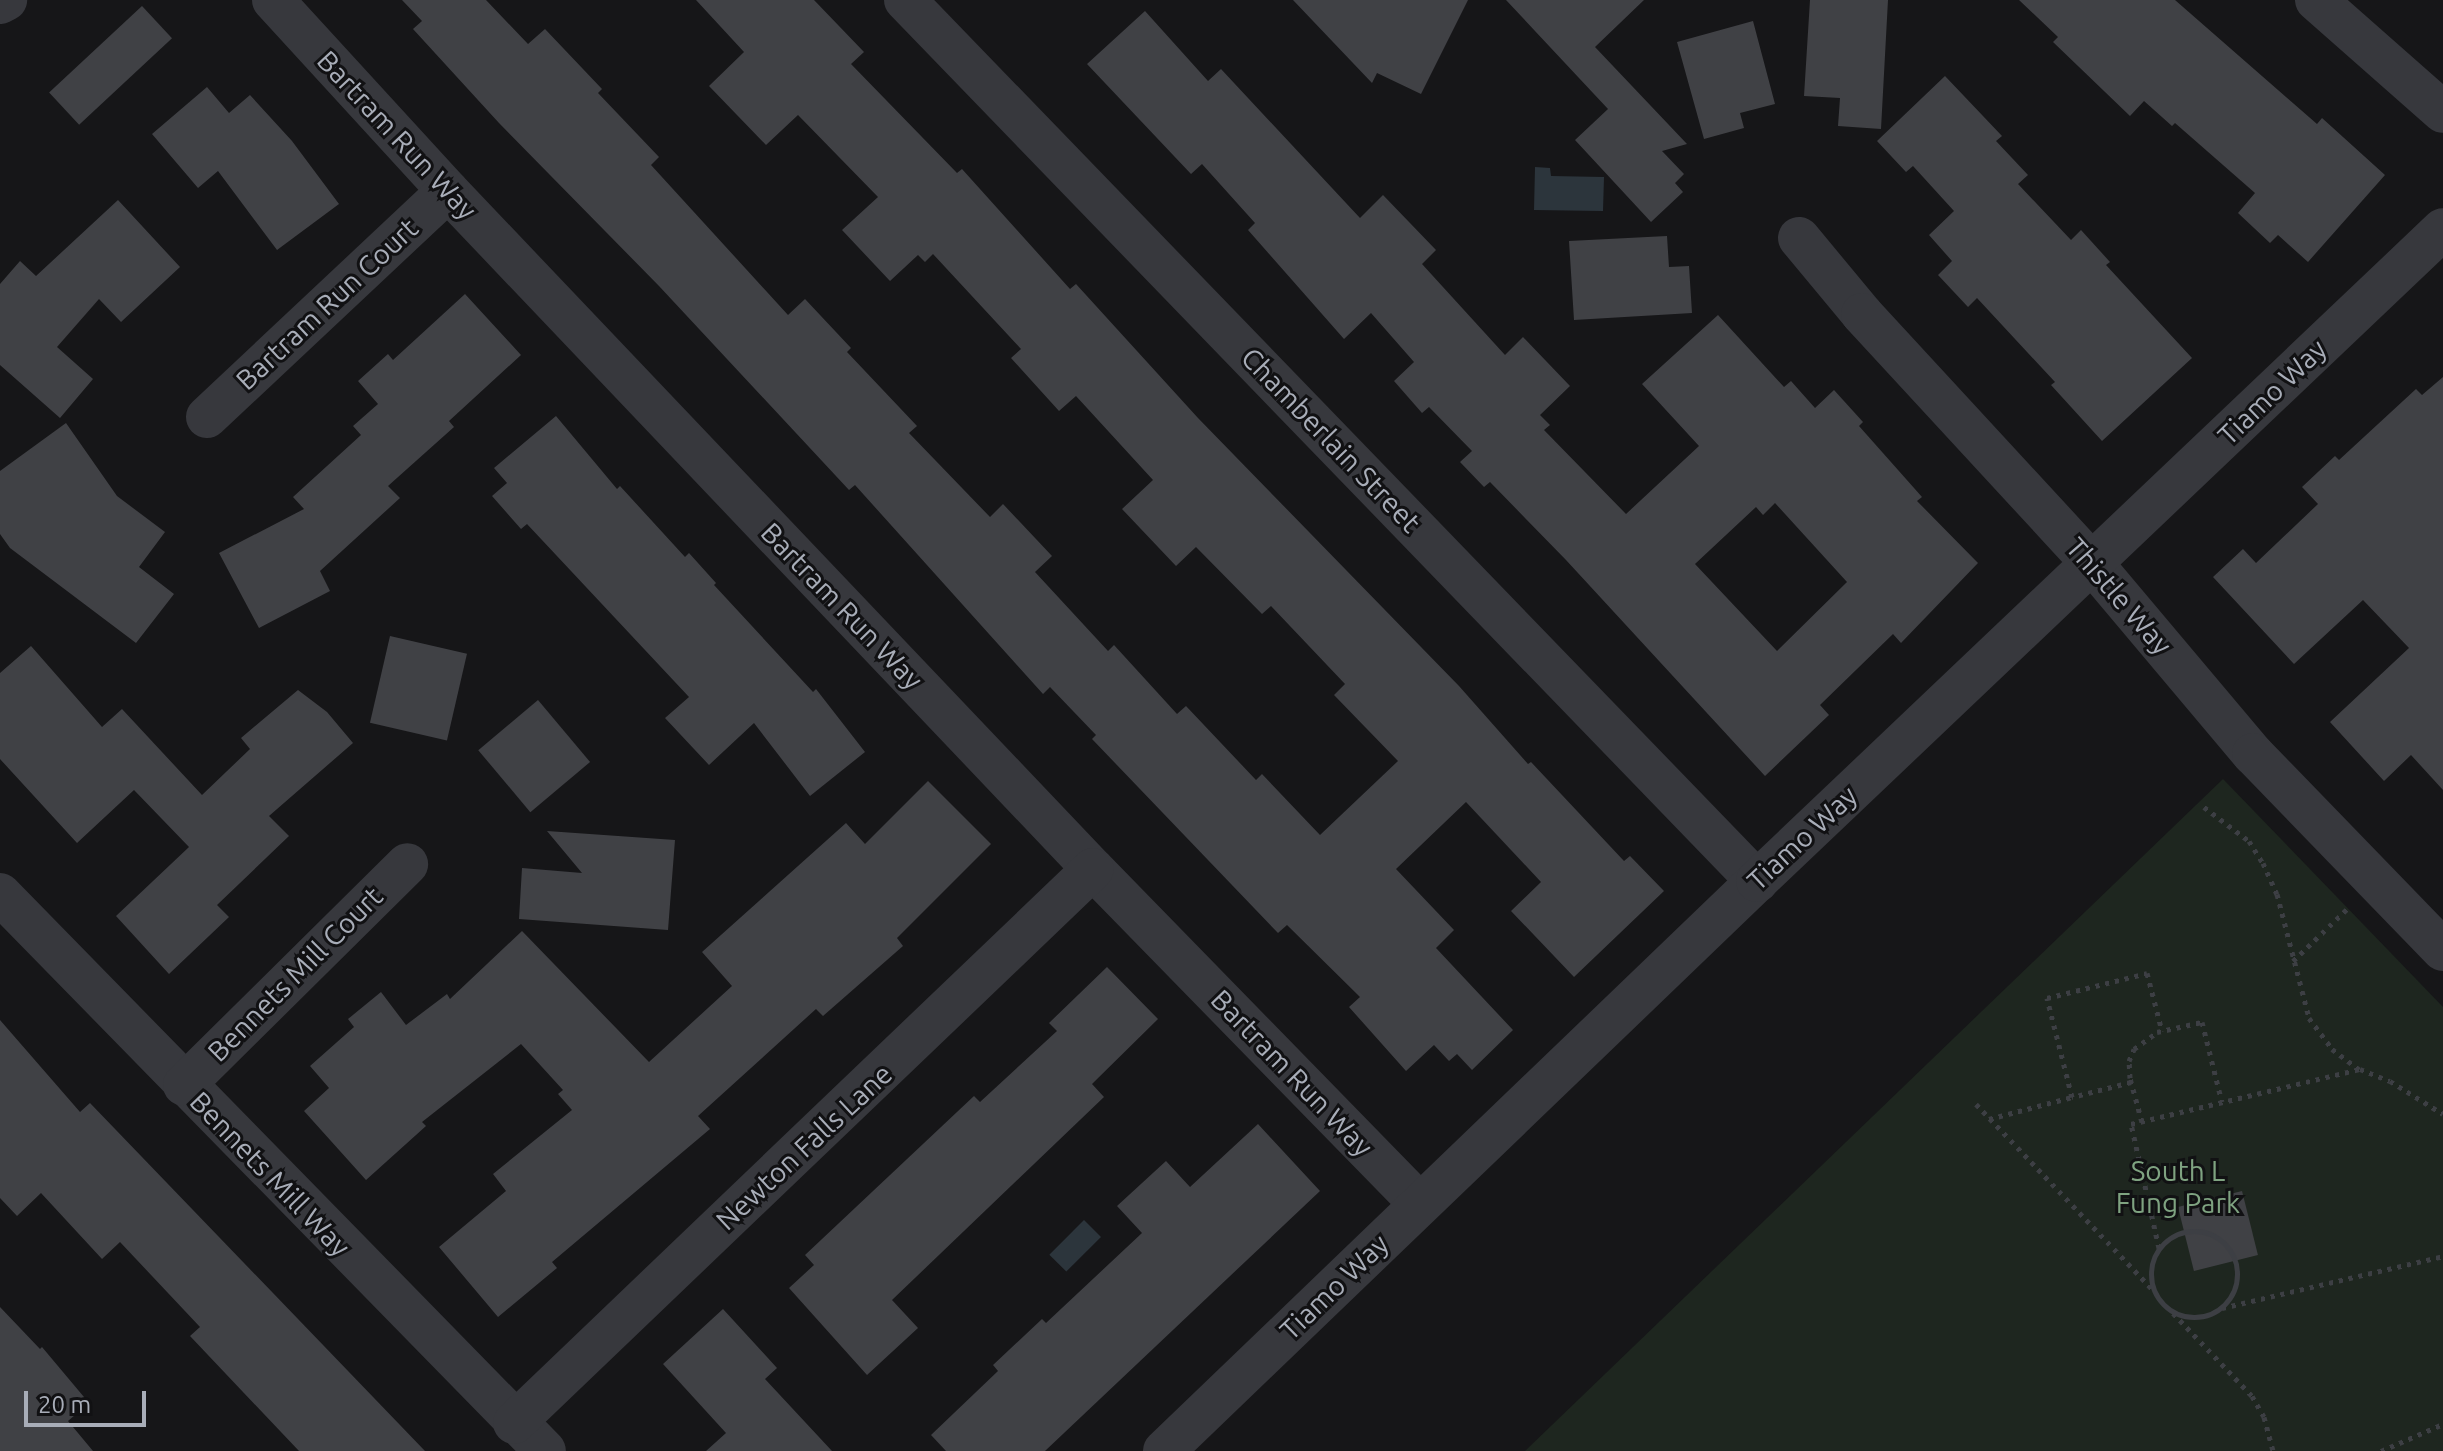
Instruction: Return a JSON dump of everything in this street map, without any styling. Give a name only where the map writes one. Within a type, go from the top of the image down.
[{"type":"street","points":[[0,3],[6,0]]},
{"type":"street","name":"Bartram Run Way","points":[[273,0],[448,191],[1093,869],[1420,1204]]},
{"type":"street","name":"Chamberlain Street","points":[[905,0],[1757,881]]},
{"type":"street","points":[[2316,0],[2443,112]]},
{"type":"street","name":"Bartram Run Court","points":[[207,417],[448,191]]},
{"type":"street","name":"Tiamo Way","points":[[1164,1451],[1757,881],[2443,229]]},
{"type":"street","name":"Thistle Way","points":[[1799,238],[1862,314],[2092,563],[2253,754],[2436,928]]},
{"type":"street","name":"Bennets Mill Court","points":[[184,1085],[407,864]]},
{"type":"street","name":"Newton Falls Lane","points":[[514,1423],[1093,869]]},
{"type":"street","name":"Bennets Mill Way","points":[[0,894],[514,1423],[545,1451]]},
{"type":"path","points":[[2204,807],[2249,841],[2263,863],[2277,894],[2301,998],[2318,1034],[2360,1069],[2390,1081],[2443,1114]]},
{"type":"path","points":[[2293,961],[2347,909]]},
{"type":"path","points":[[2072,1097],[2047,998],[2147,973],[2162,1031]]},
{"type":"path","points":[[2142,1122],[2131,1082],[2129,1061],[2134,1049],[2145,1039],[2162,1031],[2202,1022],[2222,1102]]},
{"type":"path","points":[[2159,1248],[2131,1124],[2360,1069]]},
{"type":"path","points":[[1989,1119],[2131,1082]]},
{"type":"path","points":[[1976,1104],[2252,1396],[2264,1417],[2273,1451]]},
{"type":"path","points":[[2155,1292],[2151,1270],[2159,1248],[2169,1238],[2198,1230],[2224,1242],[2238,1269],[2232,1297],[2222,1308]]},
{"type":"path","points":[[2170,1310],[2196,1318],[2222,1308],[2443,1256]]},
{"type":"path","points":[[2381,1451],[2443,1424]]},
{"type":"green space","name":"South L Fung Park","points":[[2223,779],[2443,1007],[2443,1451],[1525,1451]]},
{"type":"shaded area","points":[[1535,167],[1550,168],[1551,176],[1604,177],[1603,211],[1534,210]]},
{"type":"shaded area","points":[[1084,1220],[1101,1237],[1066,1272],[1049,1255]]},
{"type":"building","points":[[402,0],[486,0],[528,44],[545,29],[602,89],[598,93],[659,157],[651,165],[788,315],[805,299],[851,348],[847,352],[917,426],[909,433],[990,517],[1003,504],[1052,556],[1035,572],[1108,651],[1114,645],[1177,714],[1186,706],[1256,780],[1262,774],[1320,835],[1398,761],[1334,695],[1345,684],[1271,606],[1262,614],[1196,547],[1176,566],[1122,509],[1153,480],[1076,396],[1059,411],[1011,358],[1021,349],[933,254],[925,262],[918,255],[890,281],[842,230],[878,197],[798,115],[766,145],[709,86],[744,52],[696,0],[814,0],[864,52],[851,64],[957,173],[962,169],[1070,289],[1076,284],[1198,418],[1459,686],[1528,764],[1531,762],[1624,861],[1630,856],[1664,891],[1574,977],[1511,911],[1541,882],[1466,802],[1396,869],[1454,930],[1436,948],[1513,1030],[1472,1070],[1457,1054],[1449,1061],[1434,1045],[1406,1071],[1349,1007],[1360,997],[1287,925],[1278,933],[1092,739],[1096,735],[1050,687],[1043,694],[855,485],[849,490],[659,286],[499,123],[413,29],[422,21]]},
{"type":"building","points":[[1293,0],[1468,0],[1421,94],[1377,73],[1372,83]]},
{"type":"building","points":[[1506,0],[1644,0],[1595,47],[1687,144],[1662,151],[1684,174],[1675,183],[1683,192],[1651,222],[1575,140],[1608,109]]},
{"type":"building","points":[[1810,0],[1888,0],[1881,129],[1838,126],[1840,98],[1804,96]]},
{"type":"building","points":[[2019,0],[2175,0],[2317,124],[2322,118],[2385,175],[2308,262],[2278,235],[2270,243],[2238,213],[2255,193],[2175,123],[2172,126],[2144,101],[2130,116],[2053,42],[2058,37]]},
{"type":"building","points":[[142,6],[172,38],[79,125],[49,93]]},
{"type":"building","points":[[1145,11],[1208,81],[1221,69],[1360,218],[1383,195],[1436,250],[1422,264],[1505,355],[1523,337],[1570,386],[1540,415],[1550,425],[1544,430],[1626,514],[1699,446],[1642,384],[1718,315],[1784,387],[1791,381],[1815,408],[1834,390],[1863,422],[1859,426],[1922,497],[1917,501],[1978,563],[1901,643],[1893,634],[1820,705],[1829,715],[1765,776],[1566,560],[1490,482],[1484,487],[1460,462],[1472,451],[1429,407],[1422,413],[1394,381],[1414,362],[1371,313],[1344,339],[1248,230],[1255,223],[1202,164],[1191,174],[1087,64]],"holes":[[[1775,503],[1847,582],[1777,651],[1695,564],[1756,507],[1763,515]]]},
{"type":"building","points":[[1753,21],[1775,104],[1740,113],[1744,128],[1704,139],[1677,42]]},
{"type":"building","points":[[1945,76],[2002,136],[1996,141],[2028,175],[2018,184],[2071,240],[2081,230],[2110,262],[2106,265],[2192,358],[2102,441],[2051,385],[2055,382],[1977,298],[1968,307],[1938,275],[1952,261],[1929,235],[1954,211],[1913,166],[1906,172],[1877,141]]},
{"type":"building","points":[[207,87],[229,113],[250,95],[292,141],[339,204],[277,250],[218,171],[198,188],[152,134]]},
{"type":"building","points":[[118,200],[180,267],[121,322],[99,299],[57,347],[93,379],[60,418],[0,365],[0,284],[20,261],[36,276]]},
{"type":"building","points":[[1667,236],[1669,267],[1689,266],[1692,313],[1574,320],[1569,241]]},
{"type":"building","points":[[465,294],[521,355],[449,421],[454,427],[388,486],[400,498],[320,571],[330,591],[259,628],[219,553],[304,509],[293,497],[361,435],[353,426],[378,404],[358,381],[388,354],[393,360]]},
{"type":"building","points":[[2443,377],[2443,790],[2411,755],[2384,781],[2330,722],[2409,648],[2363,600],[2294,664],[2213,577],[2243,549],[2256,563],[2318,504],[2302,487],[2335,456],[2339,460],[2416,389],[2422,395]]},
{"type":"building","points":[[556,416],[617,489],[620,486],[685,557],[689,553],[716,583],[714,585],[813,692],[816,689],[865,752],[810,796],[754,723],[709,765],[665,718],[689,697],[527,524],[521,529],[492,496],[507,483],[494,468]]},
{"type":"building","points":[[66,423],[117,496],[165,532],[139,567],[174,594],[136,643],[10,548],[0,534],[0,471]]},
{"type":"building","points":[[390,636],[467,654],[447,740],[370,723]]},
{"type":"building","points":[[31,646],[102,727],[122,709],[202,795],[250,749],[241,738],[298,690],[327,712],[353,743],[269,816],[289,836],[217,905],[229,917],[169,974],[116,916],[189,847],[134,790],[77,843],[0,759],[0,673]]},
{"type":"building","points":[[538,700],[590,762],[530,812],[478,750]]},
{"type":"building","points":[[928,781],[991,844],[897,938],[903,946],[823,1016],[816,1009],[698,1116],[710,1129],[552,1262],[557,1268],[498,1317],[439,1247],[506,1191],[493,1174],[572,1110],[558,1094],[563,1090],[521,1044],[422,1122],[426,1126],[366,1180],[304,1111],[329,1088],[310,1066],[354,1027],[348,1019],[381,992],[406,1025],[447,994],[450,999],[522,931],[649,1062],[732,986],[702,952],[846,823],[865,844]]},
{"type":"building","points":[[547,831],[675,840],[668,930],[519,919],[522,868],[582,873]]},
{"type":"building","points":[[1107,967],[1158,1019],[1092,1084],[1104,1097],[892,1300],[918,1328],[867,1375],[789,1288],[814,1265],[805,1255],[974,1096],[980,1102],[1057,1031],[1049,1023]]},
{"type":"building","points":[[0,1020],[80,1112],[90,1103],[425,1451],[299,1451],[190,1336],[200,1327],[120,1242],[102,1259],[41,1193],[17,1216],[0,1198]]},
{"type":"building","points":[[1258,1124],[1320,1191],[1045,1451],[946,1451],[931,1435],[998,1371],[993,1365],[1042,1319],[1046,1323],[1142,1233],[1117,1206],[1166,1161],[1190,1187]]},
{"type":"building","points":[[2242,1191],[2258,1255],[2194,1271],[2178,1207]]},
{"type":"building","points":[[0,1307],[40,1349],[42,1347],[89,1403],[68,1421],[93,1451],[0,1451]]},
{"type":"building","points":[[723,1309],[777,1368],[765,1379],[832,1451],[706,1451],[726,1433],[663,1364]]}]
